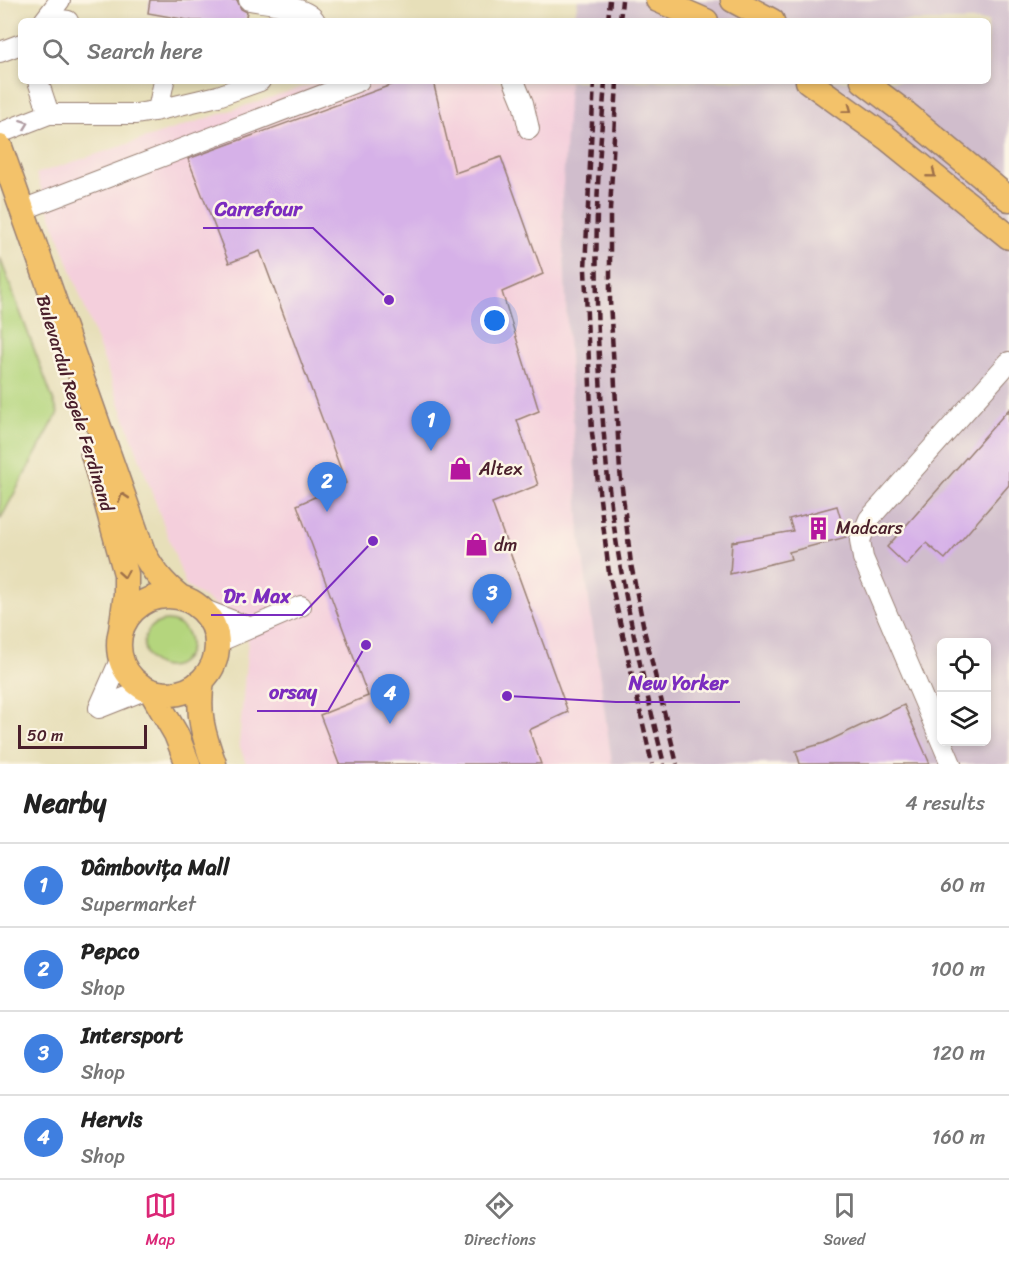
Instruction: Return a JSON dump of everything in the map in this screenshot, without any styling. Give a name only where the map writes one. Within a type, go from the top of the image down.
[{"type":"main road","points":[[658,0],[699,18]]},
{"type":"main road","points":[[733,0],[766,18]]},
{"type":"main road","points":[[812,84],[887,138],[1009,237]]},
{"type":"main road","points":[[867,84],[1009,199]]},
{"type":"main road","name":"Bulevardul Regele Ferdinand","points":[[0,147],[143,552],[162,583],[179,596]]},
{"type":"main road","name":"Bulevardul Regele Ferdinand","points":[[0,180],[44,296],[95,461],[126,574],[126,594],[119,644],[121,658]]},
{"type":"main road","points":[[121,630],[127,617],[138,605],[150,598],[166,595],[179,596],[192,601],[202,609],[213,624],[218,642],[211,670],[202,681],[190,689],[175,694],[149,690],[138,683],[127,672],[121,658]]},
{"type":"main road","points":[[202,681],[199,699],[202,732],[214,764]]},
{"type":"main road","points":[[149,690],[176,734],[188,764]]},
{"type":"lane","points":[[46,18],[60,0]]},
{"type":"lane","points":[[249,0],[302,10],[314,18]]},
{"type":"lane","points":[[0,52],[18,45]]},
{"type":"lane","points":[[39,84],[49,114]]},
{"type":"lane","points":[[158,110],[163,84]]},
{"type":"lane","points":[[0,133],[49,114],[136,114],[218,96],[252,84]]},
{"type":"lane","points":[[22,210],[351,84]]},
{"type":"lane","points":[[515,84],[523,103],[529,129]]},
{"type":"lane","points":[[951,764],[863,558],[860,540],[869,519],[1009,362]]},
{"type":"lane","points":[[218,642],[301,606]]},
{"type":"lane","points":[[202,609],[249,627]]},
{"type":"lane","points":[[121,658],[99,708],[149,690]]},
{"type":"shaded area","points":[[578,0],[1009,0],[1009,764],[612,764],[580,536],[562,203],[569,84],[991,84],[991,18],[575,18]]},
{"type":"shaded area","points":[[312,84],[570,84],[562,203],[580,536],[612,764],[246,764],[239,744],[249,627],[186,586],[36,174]]},
{"type":"green space","points":[[0,258],[58,413],[0,520]]},
{"type":"green space","points":[[167,621],[183,628],[190,644],[183,660],[167,667],[151,660],[144,644],[151,628]]},
{"type":"building","points":[[150,0],[237,0],[241,9],[247,12],[246,18],[176,18],[148,13]]},
{"type":"building","points":[[394,84],[434,84],[455,173],[501,157],[543,274],[502,292],[539,411],[517,420],[538,485],[492,503],[568,712],[529,730],[541,764],[339,764],[320,715],[368,696],[297,505],[346,483],[260,251],[229,263],[188,159]]},
{"type":"building","points":[[1009,409],[1009,485],[945,559],[926,543],[906,565],[887,547]]},
{"type":"building","points":[[837,506],[846,537],[789,552],[791,559],[730,574],[732,542],[793,531],[789,519]]},
{"type":"building","points":[[904,705],[930,764],[800,764],[796,751],[824,743]]},
{"type":"railway","points":[[608,18],[610,0]]},
{"type":"railway","points":[[620,18],[622,0]]},
{"type":"railway","points":[[594,84],[585,269],[592,433],[609,573],[652,764]]},
{"type":"railway","points":[[605,84],[598,180],[597,244],[598,341],[604,438],[611,507],[623,581],[664,764]]},
{"type":"railway","points":[[617,84],[610,210],[610,301],[620,471],[631,564],[645,634],[677,764]]},
{"type":"place","name":"Carrefour","points":[[389,300]]},
{"type":"place","name":"Dâmbovița Mall","points":[[431,451]]},
{"type":"place","name":"Altex","points":[[461,469]]},
{"type":"place","name":"Pepco","points":[[327,512]]},
{"type":"place","name":"Madcars","points":[[818,528]]},
{"type":"place","name":"Dr. Max","points":[[373,541]]},
{"type":"place","name":"dm","points":[[476,545]]},
{"type":"place","name":"Intersport","points":[[492,624]]},
{"type":"place","name":"orsay","points":[[366,645]]},
{"type":"place","name":"New Yorker","points":[[507,696]]},
{"type":"place","name":"Hervis","points":[[390,724]]}]
